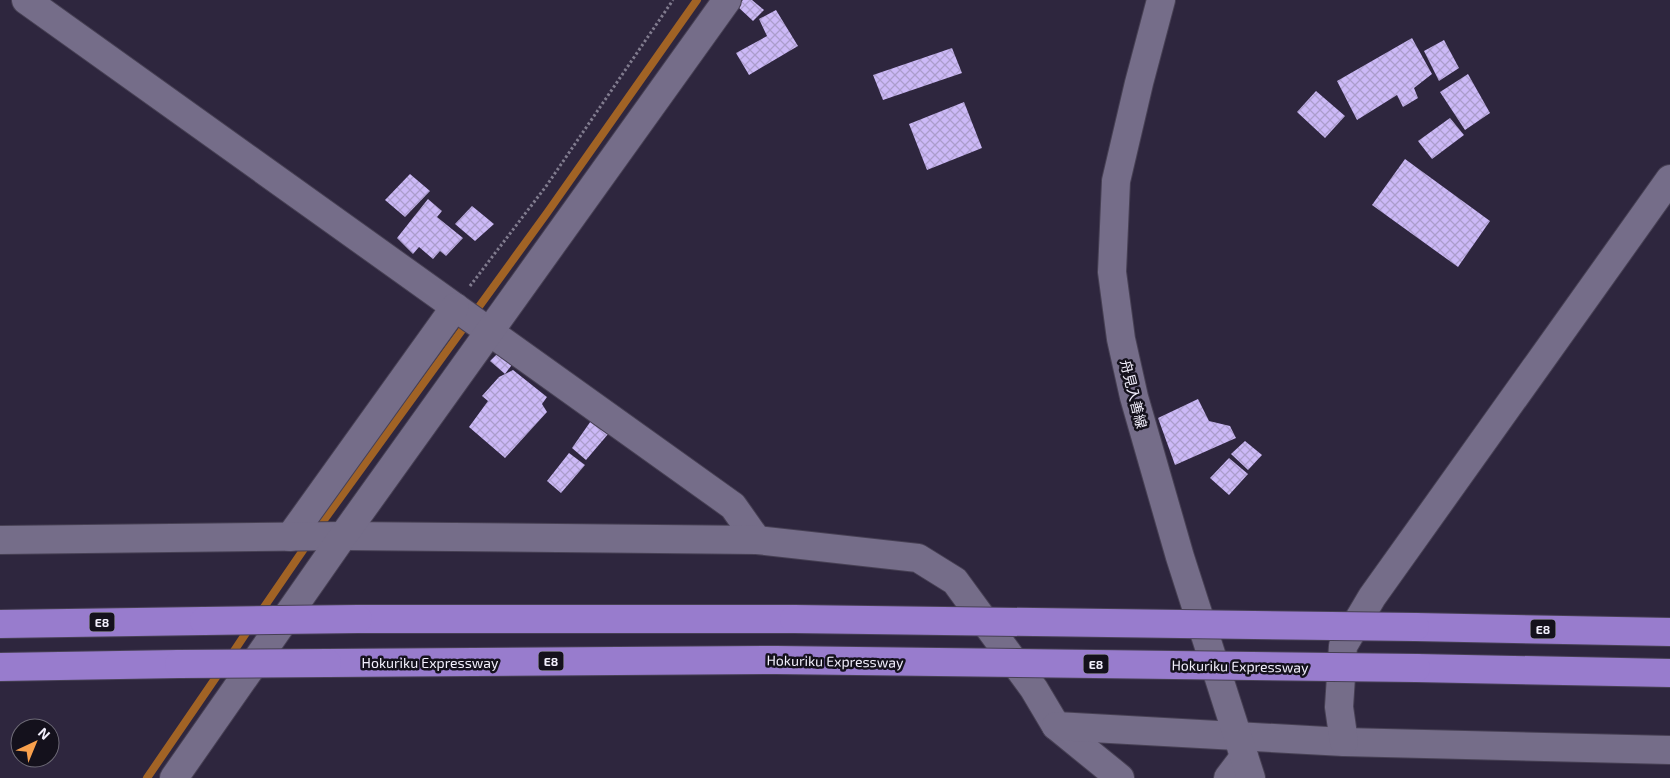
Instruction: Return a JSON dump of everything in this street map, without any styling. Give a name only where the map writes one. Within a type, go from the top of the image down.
[{"type":"highway","name":"E8","points":[[0,624],[358,620],[794,619],[1670,632]]},
{"type":"highway","name":"Hokuriku Expressway","points":[[0,667],[776,660],[1670,673]]},
{"type":"street","points":[[26,0],[733,506],[757,540]]},
{"type":"street","points":[[174,778],[343,536],[491,333],[727,0]]},
{"type":"street","name":"舟見入善線","points":[[1161,0],[1138,83],[1116,181],[1112,272],[1120,339],[1134,397],[1180,557],[1244,757]]},
{"type":"street","points":[[1344,742],[1339,707],[1344,646],[1348,638],[1372,597],[1670,179]]},
{"type":"street","points":[[290,536],[455,307]]},
{"type":"street","points":[[0,540],[290,536],[757,540],[918,558],[955,581],[1034,689],[1056,726],[1120,778]]},
{"type":"street","points":[[1056,726],[1244,757],[1344,742],[1670,750]]},
{"type":"street","points":[[1228,778],[1244,757]]},
{"type":"path","points":[[455,307],[546,185],[673,0]]},
{"type":"building","points":[[743,0],[752,0],[764,10],[753,21],[737,6]]},
{"type":"building","points":[[776,10],[798,46],[749,75],[736,53],[767,36],[759,19]]},
{"type":"building","points":[[1412,38],[1432,74],[1414,88],[1418,98],[1403,107],[1397,95],[1357,120],[1337,81]]},
{"type":"building","points":[[1444,40],[1459,68],[1439,81],[1424,51]]},
{"type":"building","points":[[952,48],[962,73],[883,100],[873,75]]},
{"type":"building","points":[[1468,74],[1490,113],[1465,130],[1440,92]]},
{"type":"building","points":[[1316,91],[1345,116],[1325,138],[1297,112]]},
{"type":"building","points":[[964,102],[982,148],[927,170],[909,124]]},
{"type":"building","points":[[1450,118],[1464,135],[1432,159],[1418,141]]},
{"type":"building","points":[[1405,159],[1490,221],[1458,267],[1372,205]]},
{"type":"building","points":[[410,174],[430,191],[405,217],[385,200]]},
{"type":"building","points":[[428,199],[442,211],[437,217],[463,238],[446,256],[440,251],[433,259],[419,247],[413,254],[397,238]]},
{"type":"building","points":[[472,206],[494,224],[475,241],[455,224]]},
{"type":"building","points":[[499,352],[514,362],[505,374],[490,361]]},
{"type":"building","points":[[513,370],[547,397],[542,404],[547,412],[505,458],[469,427],[488,401],[482,396],[499,377]]},
{"type":"building","points":[[1198,399],[1209,421],[1230,426],[1236,438],[1175,465],[1158,418]]},
{"type":"building","points":[[593,418],[609,433],[586,460],[572,448]]},
{"type":"building","points":[[1245,441],[1262,455],[1248,470],[1231,454]]},
{"type":"building","points":[[569,453],[585,465],[561,493],[547,481]]},
{"type":"building","points":[[1229,458],[1248,474],[1229,495],[1210,478]]},
{"type":"waterway","points":[[316,531],[547,213],[697,0]]},
{"type":"waterway","points":[[260,613],[308,543]]},
{"type":"waterway","points":[[230,657],[250,627]]},
{"type":"waterway","points":[[147,778],[221,670]]}]
